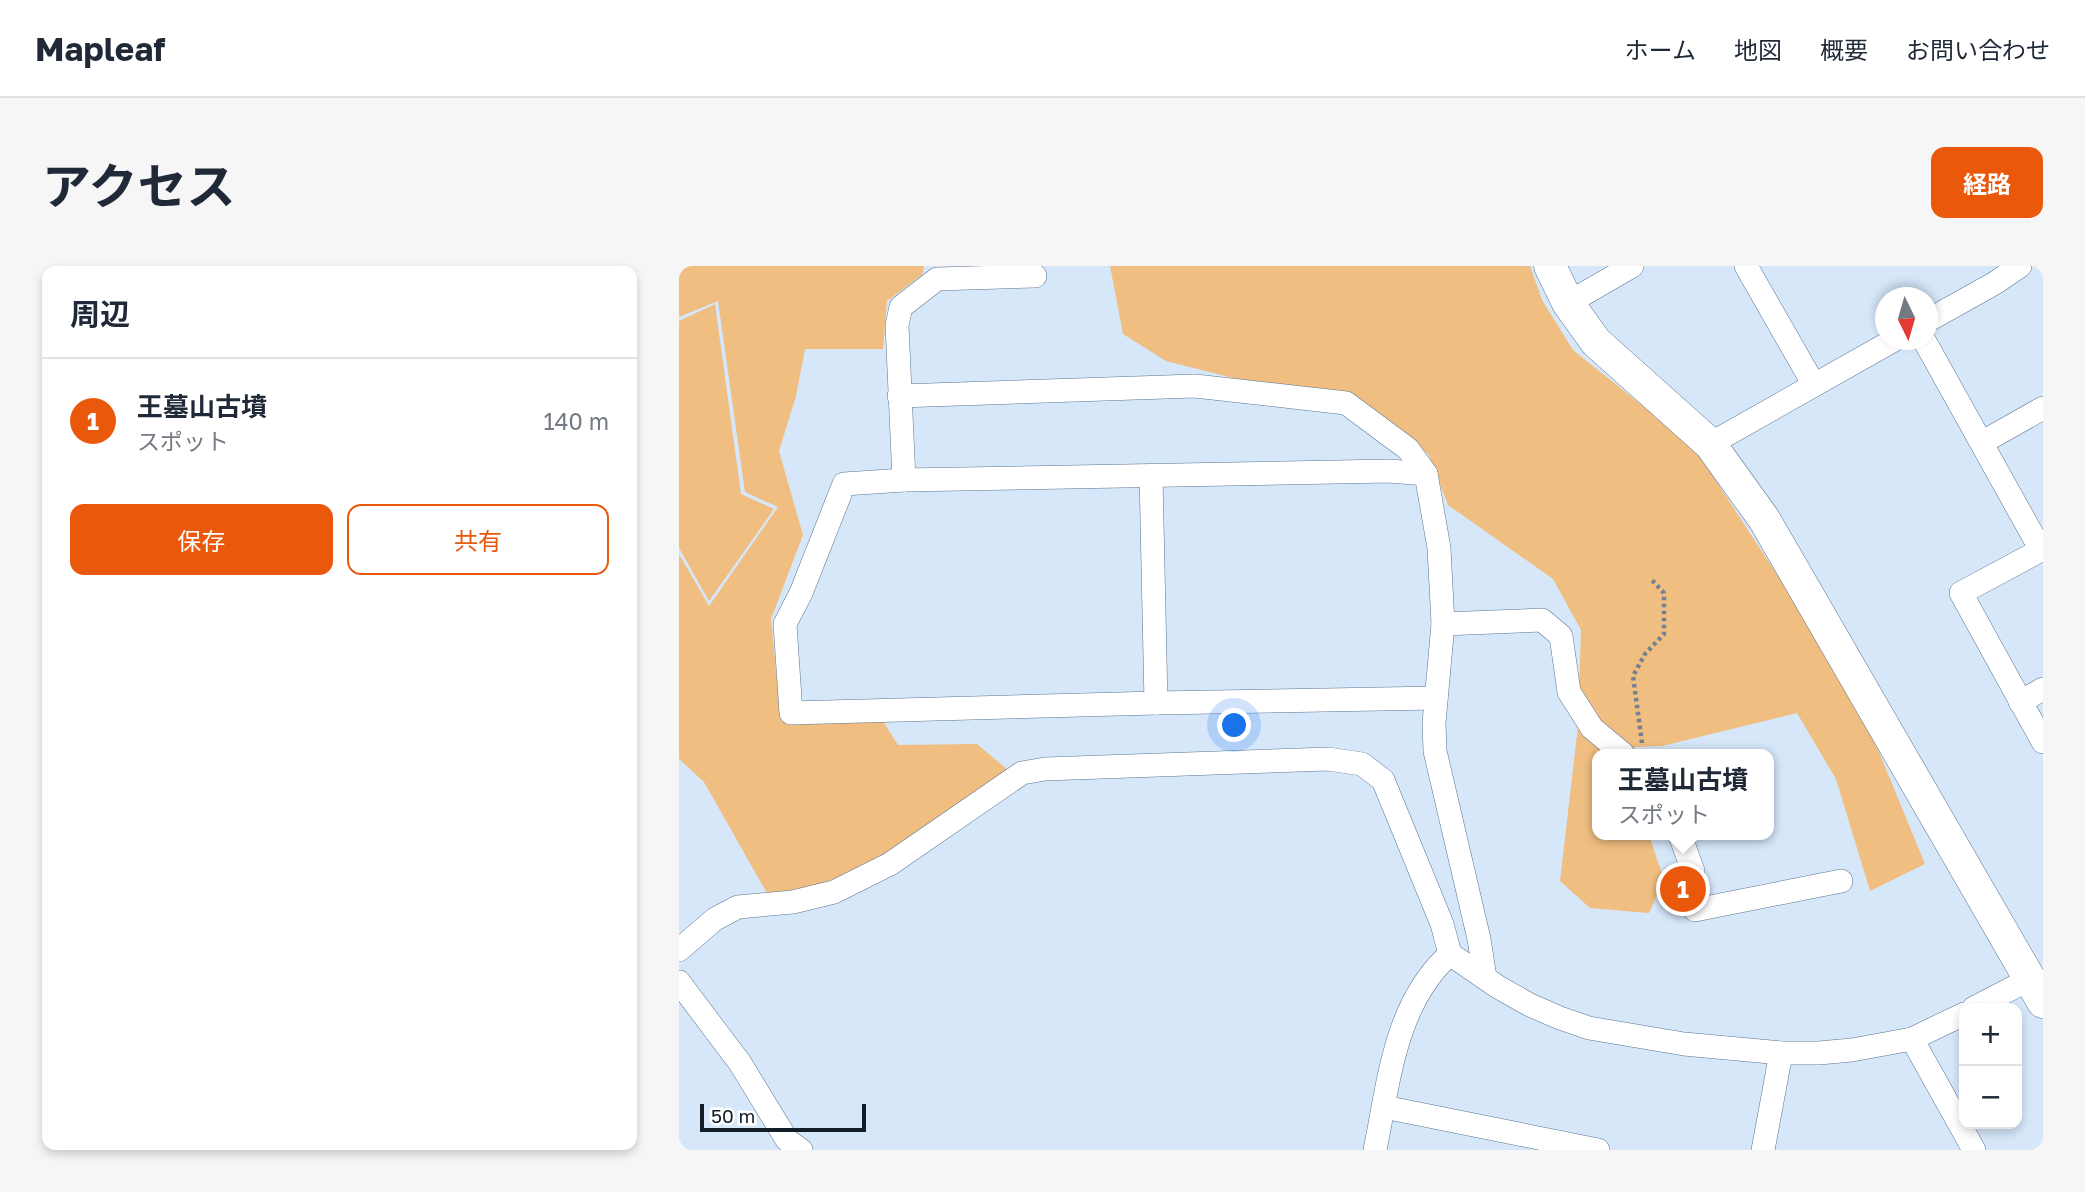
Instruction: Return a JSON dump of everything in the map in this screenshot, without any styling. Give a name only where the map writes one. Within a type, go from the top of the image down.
[{"type":"street","points":[[1550,266],[1568,303],[1596,342],[1710,444],[1764,519],[2039,984],[1988,1003]]},
{"type":"street","points":[[1568,303],[1632,266]]},
{"type":"street","points":[[1746,266],[1814,385]]},
{"type":"street","points":[[1938,315],[2020,266]]},
{"type":"street","points":[[904,480],[897,325],[901,307],[937,279],[1035,276]]},
{"type":"street","points":[[1710,444],[1876,350]]},
{"type":"street","points":[[1930,350],[2042,549],[1961,593],[2043,742]]},
{"type":"street","points":[[899,396],[1195,386],[1346,403],[1408,449],[1426,474],[1439,548],[1443,624],[1434,751],[1479,939],[1485,978]]},
{"type":"street","points":[[1983,442],[2043,408]]},
{"type":"street","points":[[1426,474],[1389,471],[904,480],[844,484],[801,593],[785,624],[790,713],[1436,698]]},
{"type":"street","points":[[1151,476],[1156,703]]},
{"type":"street","points":[[1443,624],[1542,620],[1561,636],[1569,692],[1592,729],[1625,749]]},
{"type":"street","points":[[2020,702],[2043,689]]},
{"type":"street","points":[[679,950],[715,919],[739,906],[793,902],[834,891],[890,864],[1022,773],[1045,769],[1328,759],[1362,764],[1383,780],[1442,924],[1450,954],[1530,1005],[1588,1028],[1684,1044],[1780,1053],[1852,1050],[1912,1039],[1959,1016]]},
{"type":"street","points":[[1682,840],[1693,871],[1688,889],[1695,910],[1842,881]]},
{"type":"street","points":[[1375,1150],[1402,1027],[1415,997],[1434,968],[1450,954]]},
{"type":"street","points":[[679,982],[740,1063],[787,1140],[801,1150]]},
{"type":"street","points":[[1912,1039],[1974,1150]]},
{"type":"street","points":[[1763,1150],[1780,1053]]},
{"type":"street","points":[[1384,1107],[1598,1150]]},
{"type":"path","points":[[1633,749],[1633,677],[1645,654],[1664,634],[1664,593],[1651,579]]},
{"type":"shaded area","points":[[679,266],[924,266],[922,275],[887,301],[883,349],[805,349],[796,396],[779,451],[803,535],[771,619],[781,721],[883,721],[898,745],[977,744],[1009,771],[884,858],[822,884],[768,895],[704,782],[679,759],[679,554],[709,606],[778,507],[745,492],[718,301],[679,317]]},
{"type":"shaded area","points":[[1110,266],[1530,266],[1542,300],[1573,350],[1694,447],[1787,590],[1874,740],[1925,864],[1870,891],[1836,779],[1797,713],[1662,746],[1592,749],[1592,840],[1651,840],[1664,880],[1649,913],[1590,908],[1560,881],[1578,726],[1581,630],[1553,579],[1448,505],[1429,455],[1357,400],[1237,379],[1166,361],[1123,334]]},
{"type":"shaded area","points":[[715,304],[741,494],[774,509],[709,601],[679,548],[679,321]]},
{"type":"place","name":"王墓山古墳","points":[[1683,889]]}]
